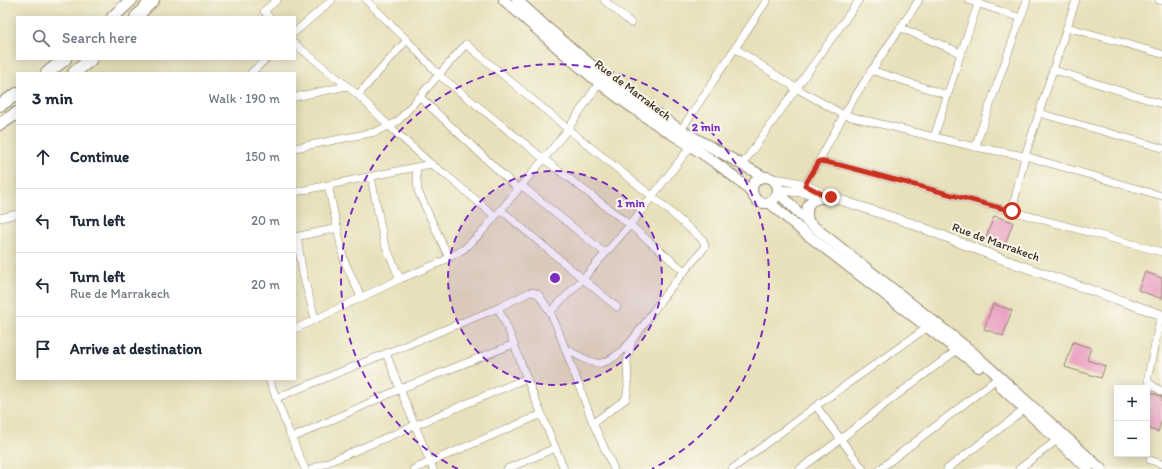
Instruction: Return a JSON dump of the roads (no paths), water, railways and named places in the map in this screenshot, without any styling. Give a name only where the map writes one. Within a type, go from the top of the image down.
[{"type":"highway","points":[[114,16],[131,0]]},
{"type":"highway","points":[[137,16],[153,0]]},
{"type":"highway","points":[[48,72],[64,60]]},
{"type":"highway","points":[[75,72],[90,60]]},
{"type":"highway","points":[[0,105],[16,95]]},
{"type":"highway","points":[[0,124],[16,114]]},
{"type":"main road","name":"Rue de Marrakech","points":[[504,0],[599,83],[655,124],[691,146],[727,171],[752,193]]},
{"type":"main road","name":"Rue de Marrakech","points":[[517,0],[616,86],[681,130],[768,178]]},
{"type":"main road","points":[[768,178],[776,183],[778,191],[776,199],[770,203],[762,204],[756,200],[752,193],[752,189],[754,182],[768,178]]},
{"type":"main road","points":[[778,191],[808,222],[971,351],[1101,469]]},
{"type":"main road","points":[[808,222],[806,212],[808,205],[816,198],[826,195]]},
{"type":"main road","points":[[770,203],[977,365],[1088,469]]},
{"type":"street","points":[[268,16],[264,11],[277,0]]},
{"type":"street","points":[[296,31],[332,0]]},
{"type":"street","points":[[366,0],[407,40],[439,75],[544,159],[630,225],[684,271]]},
{"type":"street","points":[[604,0],[631,23]]},
{"type":"street","points":[[612,7],[617,0]]},
{"type":"street","points":[[681,130],[767,0]]},
{"type":"street","points":[[742,165],[859,0]]},
{"type":"street","points":[[805,185],[871,70],[919,0]]},
{"type":"street","points":[[968,0],[1020,18]]},
{"type":"street","points":[[975,147],[1027,0]]},
{"type":"street","points":[[1012,211],[1025,156],[1076,0]]},
{"type":"street","points":[[934,137],[960,53],[978,4]]},
{"type":"street","points":[[1067,27],[1162,54]]},
{"type":"street","points":[[901,28],[960,53]]},
{"type":"street","points":[[358,95],[407,40]]},
{"type":"street","points":[[296,148],[375,132],[398,121],[466,44],[568,130],[653,197],[703,240],[705,246],[661,300],[632,340],[619,354],[600,364],[594,363],[565,348]]},
{"type":"street","points":[[296,45],[348,86],[431,164],[495,216]]},
{"type":"street","points":[[735,48],[797,89],[844,115],[975,147],[1025,156],[1162,196]]},
{"type":"street","points":[[252,72],[265,60]]},
{"type":"street","points":[[871,70],[947,95]]},
{"type":"street","points":[[1054,70],[1162,104]]},
{"type":"street","points":[[296,328],[315,318],[449,258],[474,241],[568,130],[599,83]]},
{"type":"street","points":[[296,97],[348,86]]},
{"type":"street","points":[[420,97],[520,187],[605,253]]},
{"type":"street","points":[[1039,113],[1162,148]]},
{"type":"street","points":[[550,312],[583,280],[630,225],[691,146]]},
{"type":"street","points":[[819,161],[840,165],[1162,252]]},
{"type":"street","points":[[296,192],[431,164]]},
{"type":"street","points":[[416,168],[418,191],[449,258]]},
{"type":"street","points":[[372,177],[384,242],[400,279]]},
{"type":"street","name":"Rue de Marrakech","points":[[768,178],[793,181],[805,185],[826,195],[913,224],[999,258],[1162,315]]},
{"type":"street","points":[[328,186],[344,260],[361,297]]},
{"type":"street","name":"Rue de Marrakech","points":[[778,191],[826,195]]},
{"type":"street","points":[[500,210],[617,307]]},
{"type":"street","points":[[0,218],[16,214]]},
{"type":"street","points":[[315,318],[303,275],[296,237],[338,228]]},
{"type":"street","points":[[276,398],[498,308],[530,292],[536,293],[539,295],[558,327],[593,423],[614,469]]},
{"type":"street","points":[[498,308],[564,469]]},
{"type":"street","points":[[1162,315],[1148,376],[1148,382],[1162,392]]},
{"type":"street","points":[[732,469],[816,406],[928,327]]},
{"type":"street","points":[[593,423],[626,400],[628,386],[627,360],[632,340]]},
{"type":"street","points":[[292,438],[400,389],[514,344]]},
{"type":"street","points":[[800,469],[957,350]]},
{"type":"street","points":[[386,353],[432,466]]},
{"type":"street","points":[[312,469],[527,378]]},
{"type":"street","points":[[269,380],[305,469]]},
{"type":"street","points":[[880,469],[994,381]]},
{"type":"street","points":[[816,406],[863,469]]},
{"type":"street","points":[[947,469],[1024,410]]},
{"type":"street","points":[[414,469],[432,466],[542,414]]},
{"type":"street","points":[[1019,469],[1057,440]]},
{"type":"street","points":[[507,469],[556,448]]},
{"type":"street","points":[[1150,460],[1162,464]]}]
